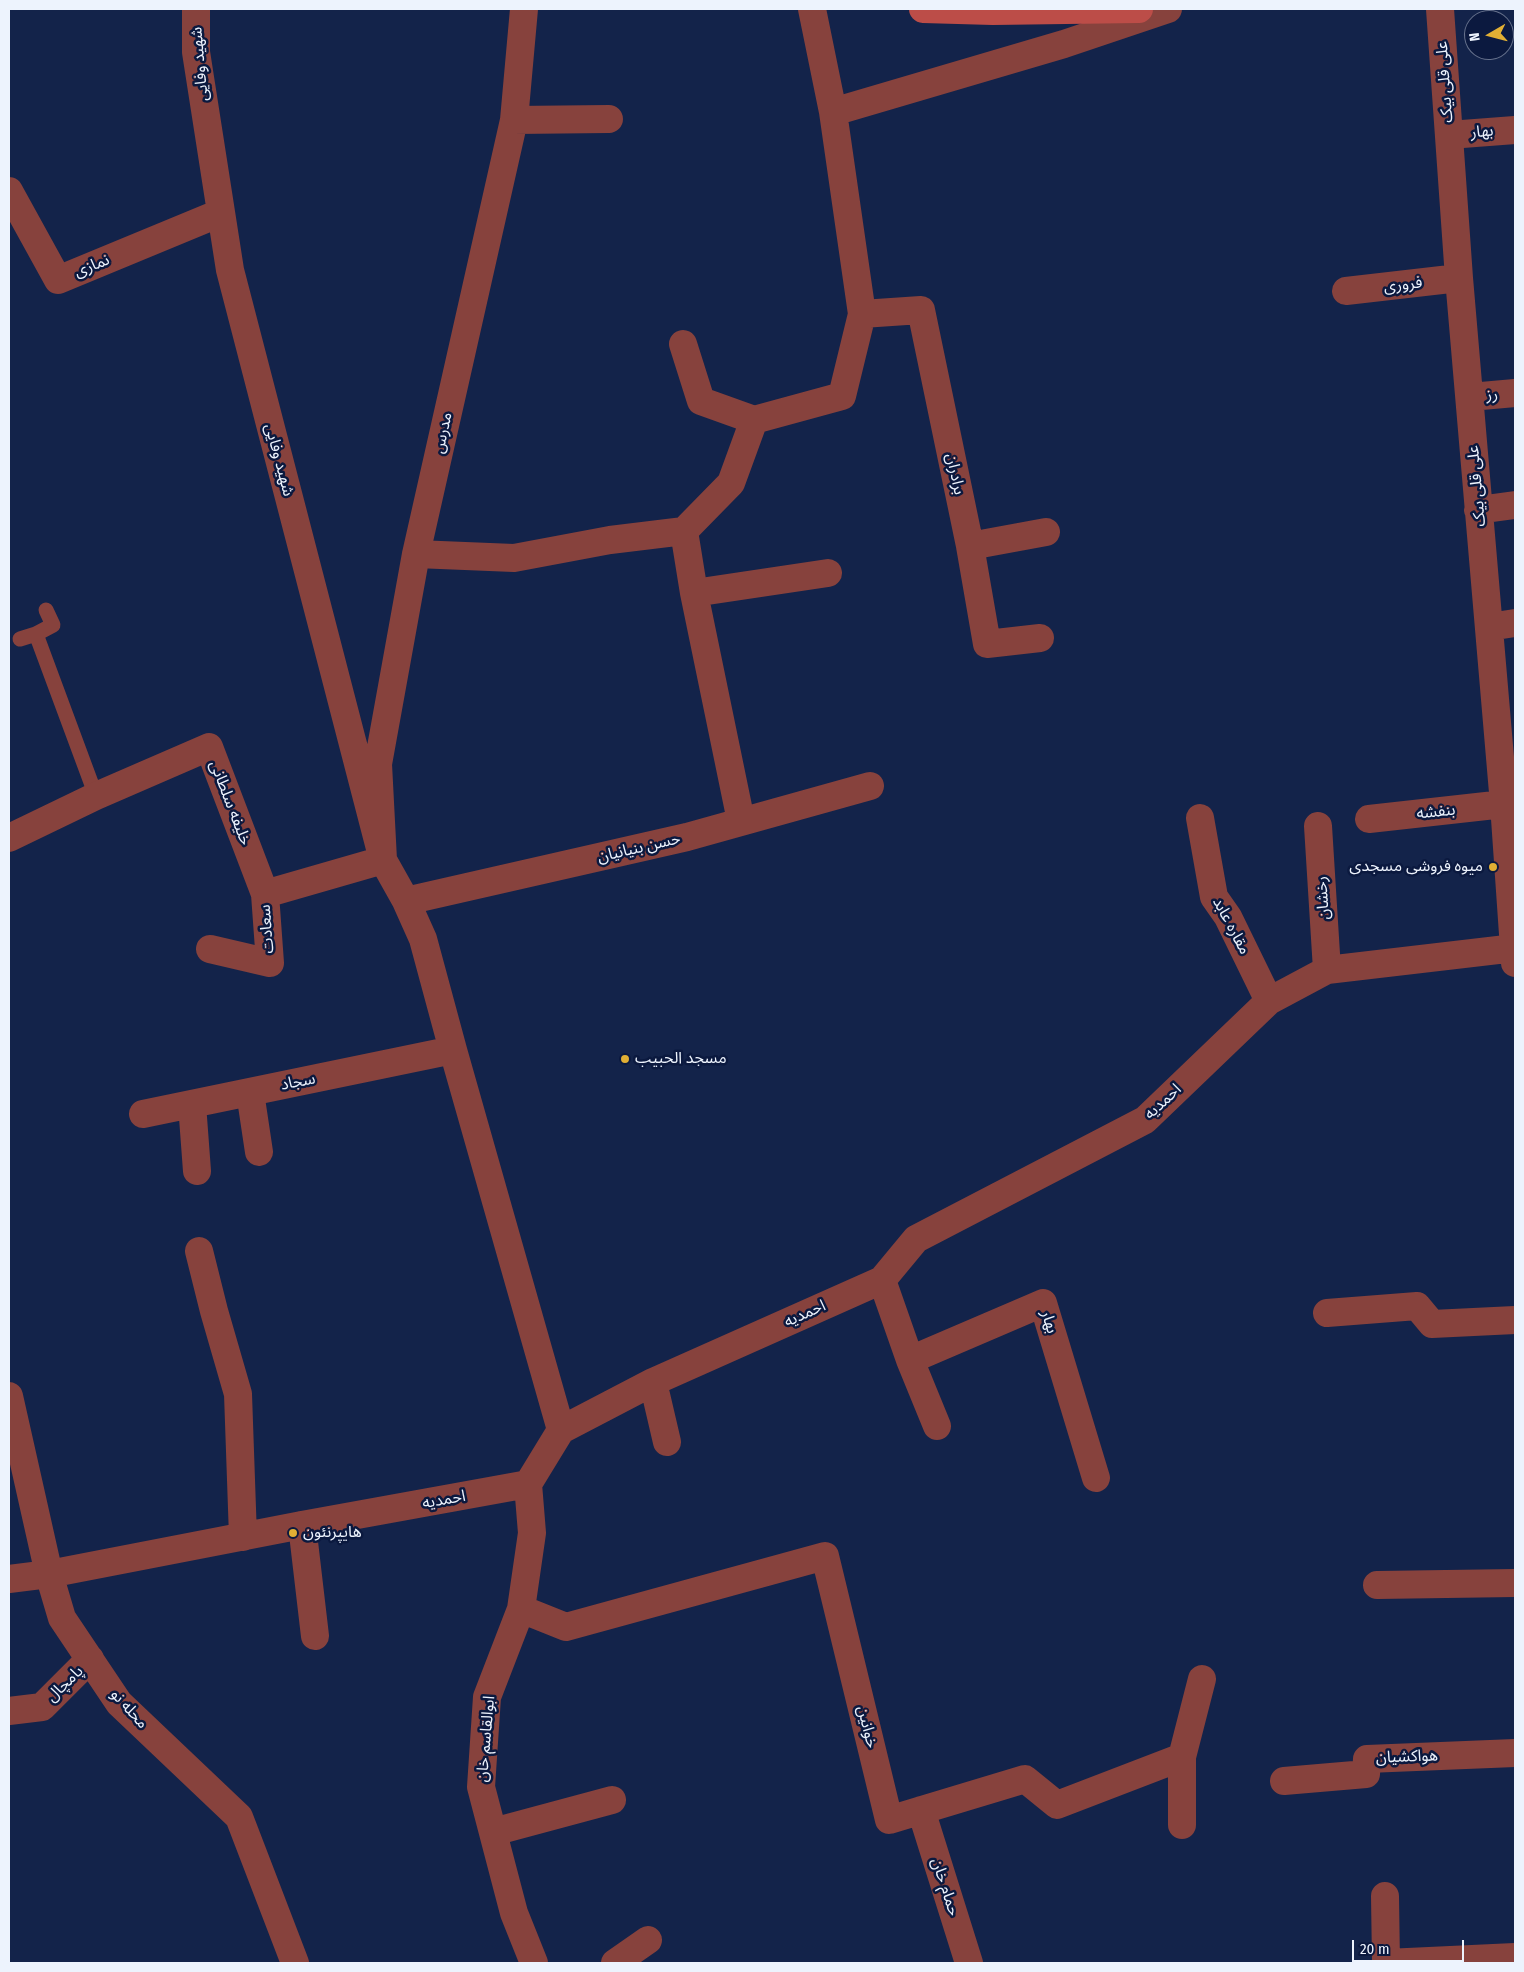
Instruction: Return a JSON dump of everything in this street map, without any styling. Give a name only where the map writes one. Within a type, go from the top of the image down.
[{"type":"main road","points":[[923,9],[994,11],[1139,9]]},
{"type":"street","name":"شهید وفایی","points":[[196,9],[196,52],[230,270],[383,860],[406,901]]},
{"type":"street","name":"مدرس","points":[[383,860],[378,764],[416,554],[514,120],[524,9]]},
{"type":"street","points":[[683,344],[700,401],[754,420],[842,396],[862,314],[833,112],[812,9]]},
{"type":"street","points":[[833,112],[1064,44],[1168,9]]},
{"type":"street","name":"علی قلی بیک","points":[[1440,9],[1478,510],[1502,625],[1506,720],[1504,804],[1515,953]]},
{"type":"street","points":[[514,120],[609,119]]},
{"type":"street","name":"بهار","points":[[1449,135],[1515,130]]},
{"type":"street","name":"نمازی","points":[[9,191],[58,280],[220,213]]},
{"type":"street","name":"فروری","points":[[1346,292],[1459,278]]},
{"type":"street","name":"برادران","points":[[862,314],[921,310],[970,546],[987,644],[1040,638]]},
{"type":"street","name":"رز","points":[[1470,397],[1515,393]]},
{"type":"street","points":[[416,554],[514,558],[610,540],[684,531],[731,483],[754,420]]},
{"type":"street","points":[[1478,510],[1515,505]]},
{"type":"street","points":[[684,531],[694,593],[742,821]]},
{"type":"street","points":[[970,546],[1046,532]]},
{"type":"street","points":[[694,593],[828,573]]},
{"type":"street","name":"خلیفه سلطانی","points":[[9,838],[96,796],[209,747],[264,894]]},
{"type":"street","name":"حسن بنیانیان","points":[[406,901],[687,837],[870,786]]},
{"type":"street","name":"بنفشه","points":[[1369,819],[1504,804]]},
{"type":"street","name":"مقاره عابد","points":[[1200,818],[1214,897],[1228,917],[1270,1001]]},
{"type":"street","name":"رخشان","points":[[1318,826],[1327,970]]},
{"type":"street","points":[[264,894],[383,860]]},
{"type":"street","name":"سعادت","points":[[210,949],[270,962],[264,894]]},
{"type":"street","points":[[406,901],[423,939],[561,1430],[528,1484]]},
{"type":"street","name":"احمدیه","points":[[561,1430],[653,1382],[882,1280],[916,1239],[1145,1120],[1270,1001],[1327,970],[1515,953]]},
{"type":"street","name":"سجاد","points":[[143,1114],[453,1050]]},
{"type":"street","points":[[250,1092],[260,1152]]},
{"type":"street","points":[[192,1104],[197,1171]]},
{"type":"street","points":[[199,1251],[238,1394],[243,1536]]},
{"type":"street","points":[[882,1280],[910,1360],[937,1426]]},
{"type":"street","name":"بهار","points":[[910,1360],[1043,1303],[1096,1478]]},
{"type":"street","points":[[1327,1312],[1416,1306],[1432,1324],[1515,1320]]},
{"type":"street","points":[[653,1382],[667,1442]]},
{"type":"street","name":"محله نو","points":[[9,1396],[49,1574],[62,1618],[119,1703],[239,1817],[295,1963]]},
{"type":"street","name":"احمدیه","points":[[9,1579],[49,1574],[243,1536],[528,1484]]},
{"type":"street","name":"ابوالقاسم خان","points":[[528,1484],[532,1533],[521,1608],[487,1697],[481,1787],[514,1913],[534,1963]]},
{"type":"street","points":[[302,1525],[316,1636]]},
{"type":"street","name":"خوانین","points":[[521,1608],[566,1626],[825,1556],[889,1820],[1025,1779],[1057,1805],[1182,1757]]},
{"type":"street","points":[[1377,1585],[1515,1583]]},
{"type":"street","name":"پامچال","points":[[9,1711],[42,1707],[90,1660]]},
{"type":"street","points":[[1182,1824],[1182,1757],[1202,1680]]},
{"type":"street","name":"هواکشیان","points":[[1284,1781],[1366,1774],[1367,1759],[1515,1753]]},
{"type":"street","points":[[493,1832],[612,1800]]},
{"type":"street","name":"حمام خان","points":[[921,1810],[970,1963]]},
{"type":"street","points":[[1385,1896],[1386,1963],[1515,1957]]},
{"type":"street","points":[[615,1963],[648,1940]]},
{"type":"lane","points":[[20,639],[36,634],[53,625],[46,610]]},
{"type":"lane","points":[[36,634],[96,796]]},
{"type":"place","name":"میوه فروشی مسجدی","points":[[1493,867]]},
{"type":"place","name":"مسجد الحبیب","points":[[625,1059]]},
{"type":"place","name":"هایپرنئون","points":[[293,1533]]}]
